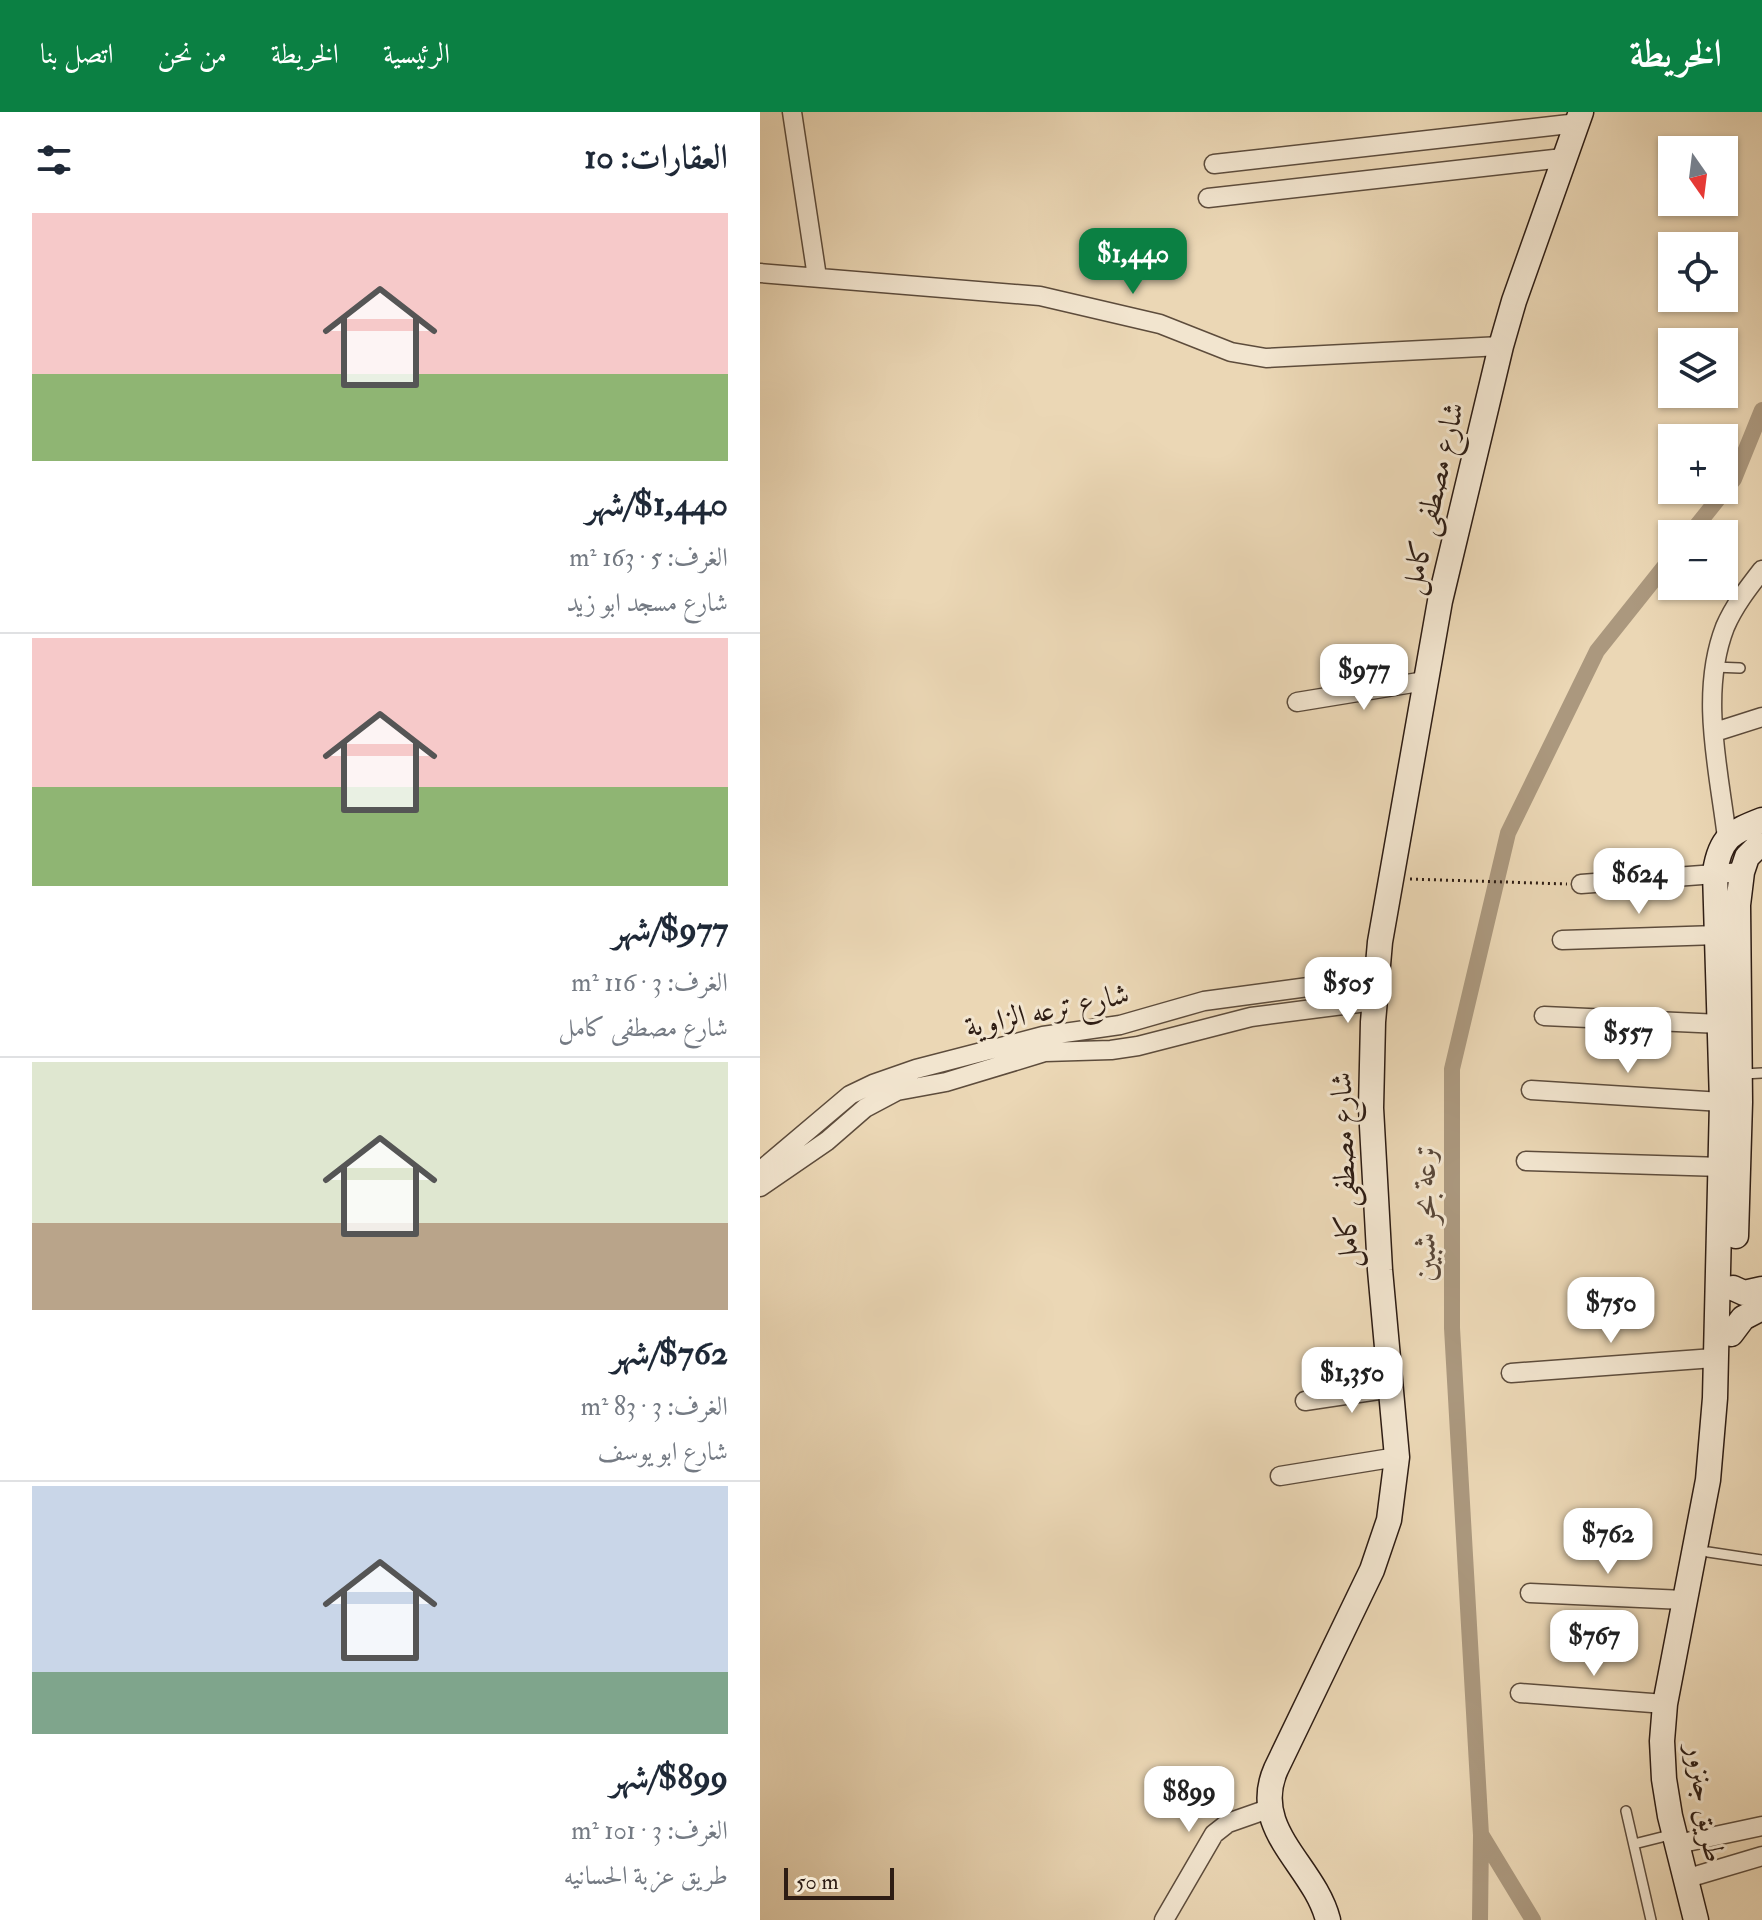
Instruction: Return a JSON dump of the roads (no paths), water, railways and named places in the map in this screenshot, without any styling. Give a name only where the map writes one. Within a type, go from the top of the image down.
[{"type":"main road","name":"شارع مصطفى كامل","points":[[1268,1809],[1270,1782],[1382,1545],[1395,1494],[1397,1457],[1380,1270],[1371,1108],[1374,990],[1440,601],[1501,346],[1563,158],[1580,117]]},
{"type":"main road","points":[[1727,838],[1762,820]]},
{"type":"main road","name":"طريق جنزور","points":[[1696,1920],[1681,1838],[1663,1770],[1665,1704],[1708,1480],[1715,1398],[1722,1102],[1715,872],[1721,846],[1727,838]]},
{"type":"main road","name":"طريق جنزور","points":[[1708,1920],[1681,1838],[1678,1706],[1722,1467],[1739,1174],[1751,1074],[1738,905],[1750,857]]},
{"type":"main road","points":[[1733,1288],[1744,1293],[1762,1289]]},
{"type":"main road","points":[[1731,1334],[1743,1318],[1762,1308]]},
{"type":"main road","points":[[1268,1809],[1279,1835],[1316,1890],[1328,1920]]},
{"type":"street","points":[[792,112],[817,277]]},
{"type":"street","points":[[1214,164],[1580,117]]},
{"type":"street","points":[[1208,198],[1563,158]]},
{"type":"street","points":[[760,273],[1040,296],[1160,324],[1231,352],[1266,358],[1501,346]]},
{"type":"street","points":[[1727,838],[1712,711],[1714,667],[1726,626],[1737,604],[1762,570]]},
{"type":"street","points":[[1737,604],[1762,598]]},
{"type":"street","points":[[1297,702],[1425,681]]},
{"type":"street","points":[[1715,732],[1762,717]]},
{"type":"street","points":[[1581,884],[1715,872],[1750,857]]},
{"type":"street","points":[[1562,940],[1718,935]]},
{"type":"street","name":"شارع ترعه الزاوية","points":[[760,1171],[850,1095],[916,1069],[1043,1036],[1120,1025],[1204,1001],[1374,990]]},
{"type":"street","name":"شارع ترعه الزاوية","points":[[760,1187],[827,1141],[865,1108],[897,1091],[946,1082],[1045,1052],[1138,1046],[1374,990]]},
{"type":"street","points":[[1544,1016],[1721,1024]]},
{"type":"street","points":[[1531,1090],[1722,1102]]},
{"type":"street","points":[[1526,1161],[1722,1167]]},
{"type":"street","points":[[1511,1373],[1714,1358]]},
{"type":"street","points":[[1305,1401],[1392,1388]]},
{"type":"street","points":[[1280,1476],[1397,1457]]},
{"type":"street","points":[[1530,1593],[1684,1600]]},
{"type":"street","points":[[1520,1693],[1665,1704]]},
{"type":"street","points":[[1164,1920],[1214,1834],[1228,1823],[1268,1809]]},
{"type":"street","points":[[1681,1838],[1762,1826]]},
{"type":"street","points":[[1695,1876],[1762,1856]]},
{"type":"lane","points":[[1714,667],[1740,668]]},
{"type":"lane","points":[[1708,1552],[1762,1560]]},
{"type":"lane","points":[[1626,1811],[1651,1920]]},
{"type":"lane","points":[[1634,1844],[1681,1838]]},
{"type":"waterway","name":"ترعة بحر شبين","points":[[1701,520],[1734,479],[1762,410]]},
{"type":"waterway","name":"ترعة بحر شبين","points":[[1480,1920],[1481,1835],[1452,1328],[1452,1069],[1508,833],[1597,651],[1658,575]]},
{"type":"waterway","points":[[1482,1836],[1533,1920]]}]
